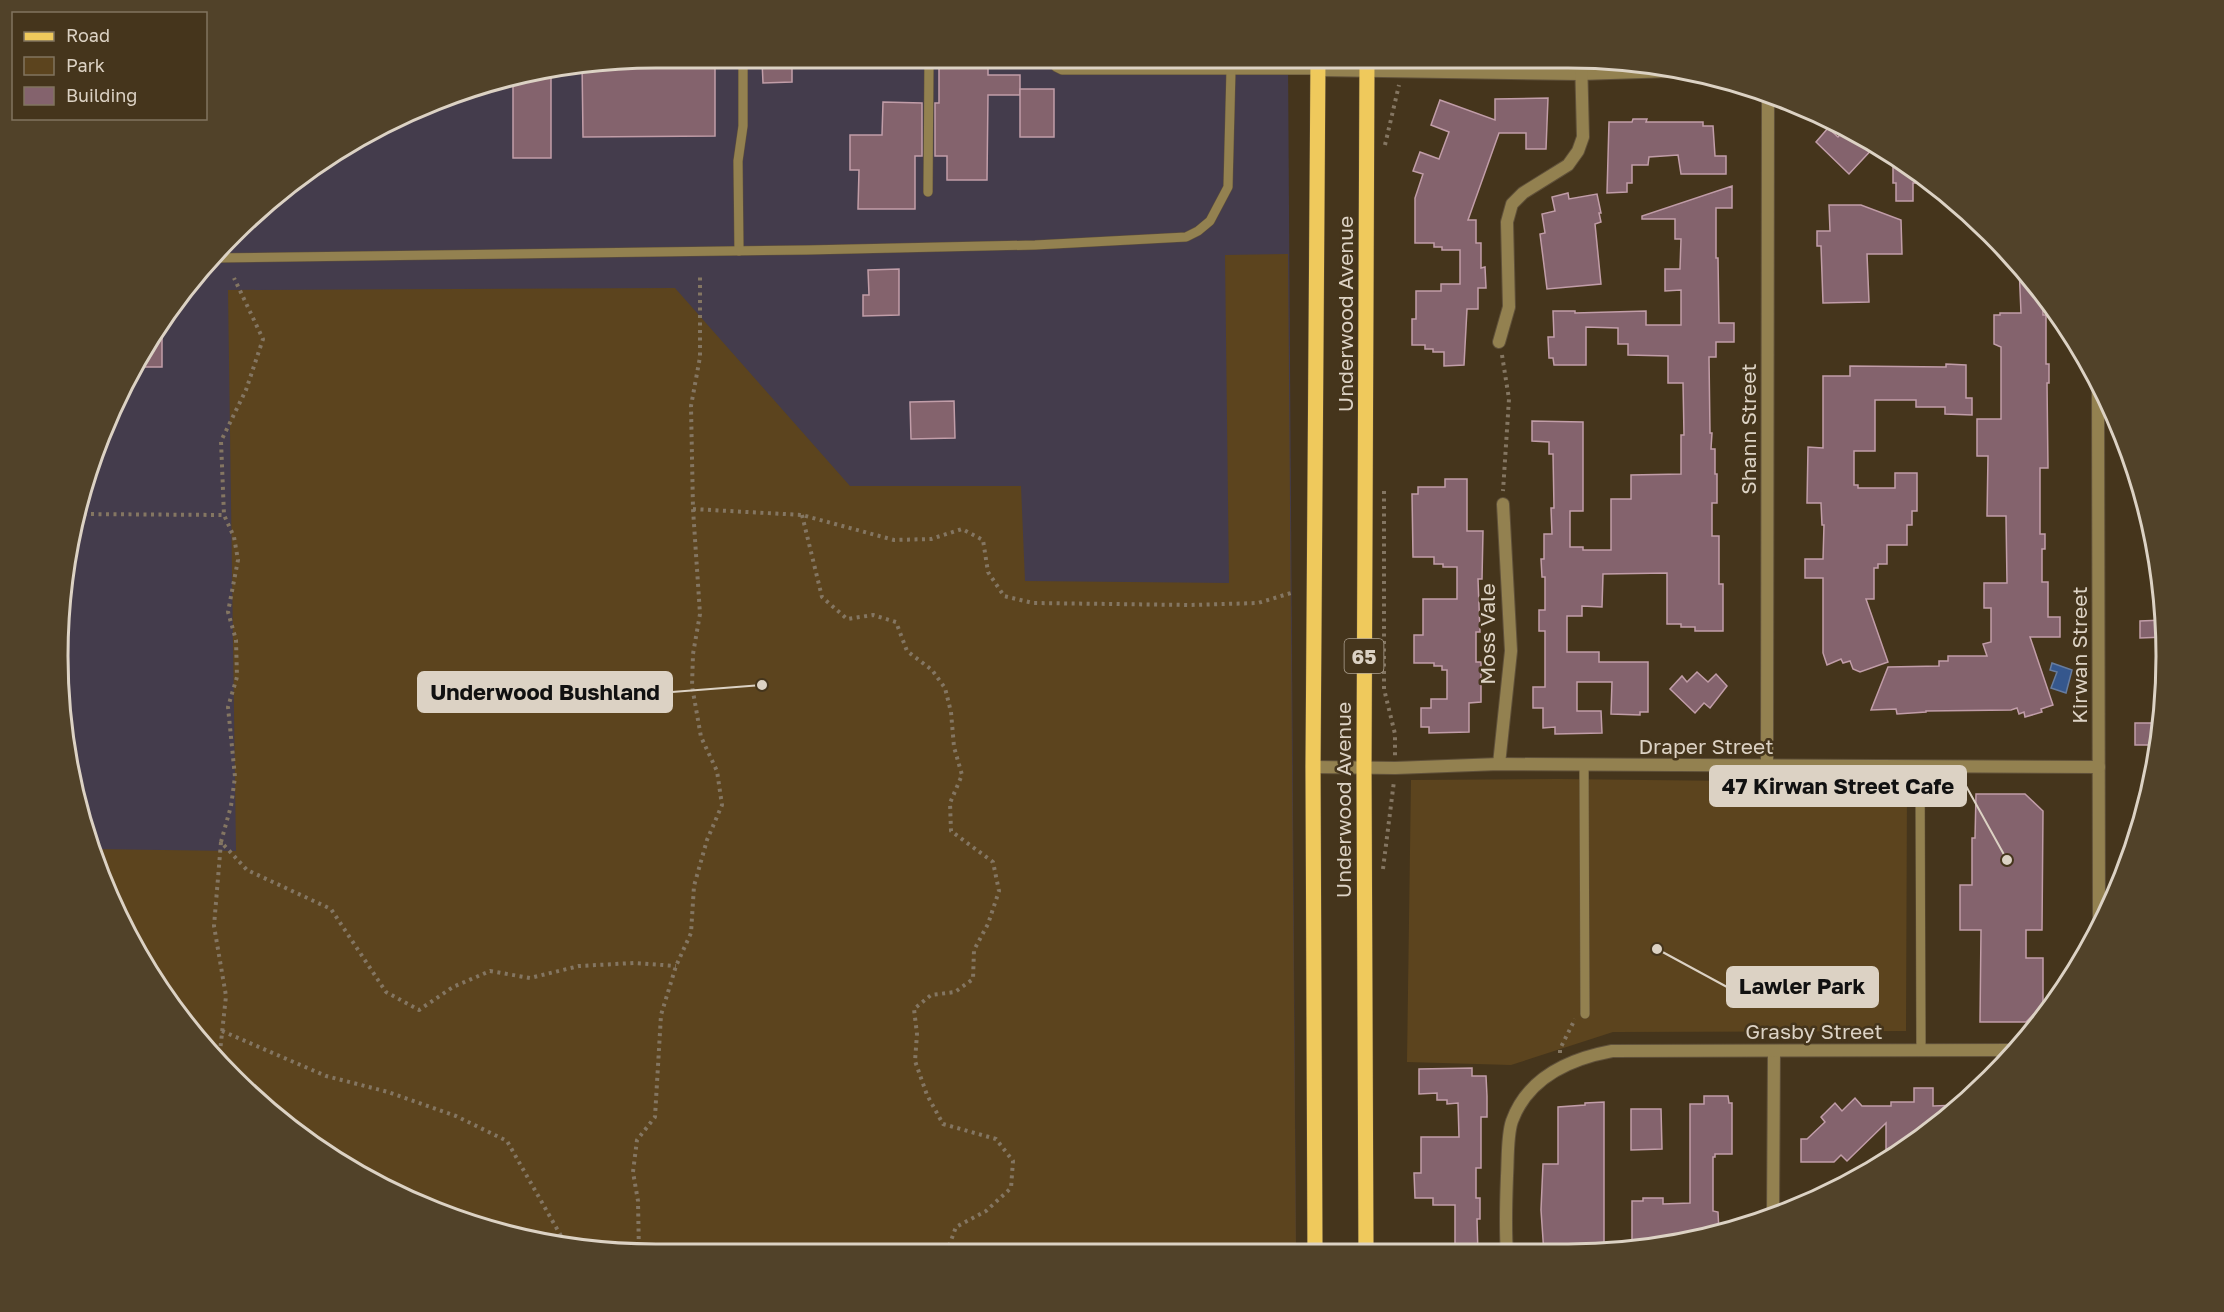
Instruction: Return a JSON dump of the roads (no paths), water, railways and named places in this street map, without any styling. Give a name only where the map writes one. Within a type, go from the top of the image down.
[{"type":"main road","name":"Underwood Avenue","points":[[1315,1244],[1313,767],[1318,68]]},
{"type":"main road","name":"Underwood Avenue","points":[[1366,1244],[1364,768],[1367,68]]},
{"type":"street","points":[[1387,68],[1580,74],[1637,72]]},
{"type":"street","points":[[1499,342],[1509,307],[1507,222],[1512,204],[1523,193],[1568,165],[1578,151],[1583,137],[1580,68]]},
{"type":"street","name":"Shann Street","points":[[1767,766],[1768,103]]},
{"type":"street","name":"Kirwan Street","points":[[2098,400],[2099,767],[2105,897]]},
{"type":"street","name":"Moss Vale","points":[[1499,764],[1511,651],[1503,504]]},
{"type":"street","name":"Draper Street","points":[[1313,767],[1395,768],[1499,764],[2099,767]]},
{"type":"street","name":"Grasby Street","points":[[1506,1244],[1505,1226],[1512,1122],[1530,1089],[1563,1065],[1584,1056],[1612,1051],[2005,1050]]},
{"type":"street","points":[[1773,1207],[1774,1051]]},
{"type":"lane","points":[[739,251],[738,161],[743,126],[743,68]]},
{"type":"lane","points":[[928,192],[929,68]]},
{"type":"lane","points":[[1056,68],[1062,70],[1260,68]]},
{"type":"lane","points":[[223,258],[1035,245],[1186,237],[1210,221],[1228,187],[1231,70]]},
{"type":"lane","points":[[1584,765],[1585,1014]]},
{"type":"lane","points":[[1920,766],[1921,1049]]},
{"type":"water","points":[[2052,663],[2072,670],[2066,693],[2051,688],[2057,672],[2050,670]]},
{"type":"place","name":"Underwood Bushland","points":[[762,685]]},
{"type":"place","name":"47 Kirwan Street Cafe","points":[[2007,860]]},
{"type":"place","name":"Lawler Park","points":[[1657,949]]}]
